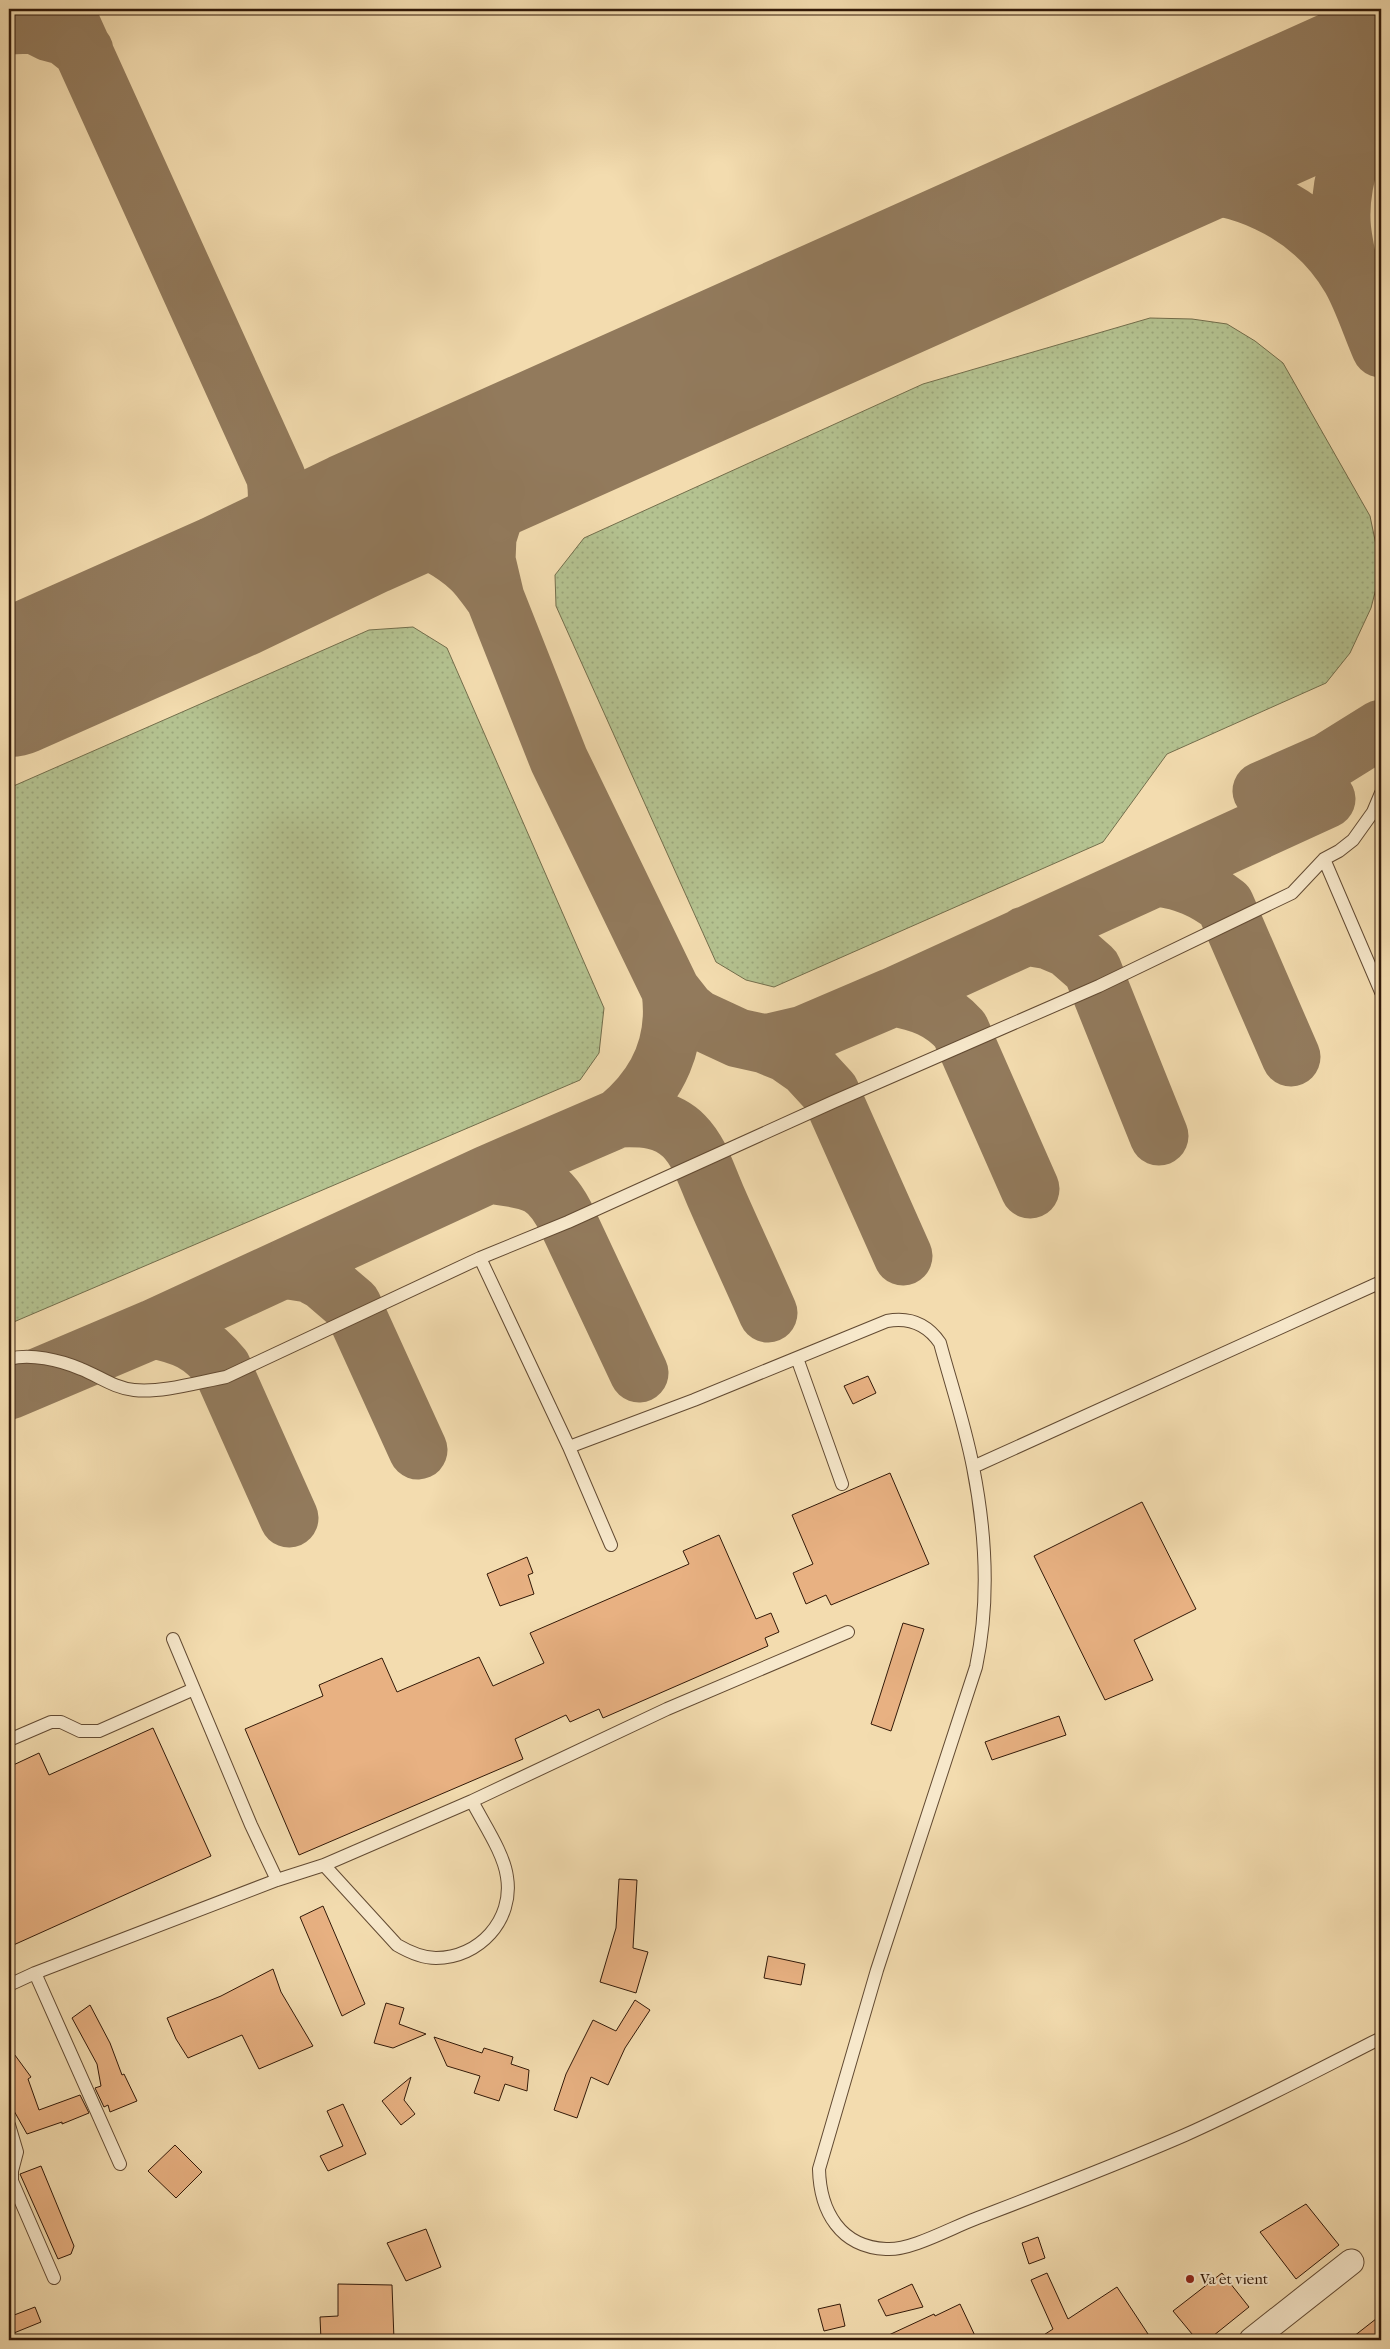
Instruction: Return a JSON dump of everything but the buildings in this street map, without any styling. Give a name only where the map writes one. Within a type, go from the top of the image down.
[{"type":"street","points":[[1252,2340],[1351,2262]]},
{"type":"lane","points":[[9,1359],[18,1356],[53,1362],[80,1369],[113,1385],[135,1390],[184,1385],[226,1377],[480,1258],[577,1218],[833,1102],[1099,986],[1292,894],[1324,859],[1339,851],[1353,840],[1373,812],[1381,793]]},
{"type":"lane","points":[[1324,859],[1381,992]]},
{"type":"lane","points":[[480,1258],[569,1447],[611,1545]]},
{"type":"lane","points":[[973,1467],[1381,1282]]},
{"type":"lane","points":[[569,1447],[694,1400],[887,1321],[899,1319],[924,1326],[940,1343],[973,1467],[985,1562],[985,1595],[981,1643],[976,1667],[877,1970],[819,2169],[821,2196],[831,2219],[849,2237],[874,2248],[901,2249],[1047,2192],[1186,2134],[1381,2038]]},
{"type":"lane","points":[[797,1358],[842,1484]]},
{"type":"lane","points":[[9,1985],[35,1973],[276,1880],[324,1865],[472,1801],[667,1709],[848,1632]]},
{"type":"lane","points":[[173,1639],[276,1880]]},
{"type":"lane","points":[[9,1740],[51,1722],[61,1722],[80,1731],[99,1731],[194,1689]]},
{"type":"lane","points":[[324,1865],[397,1944],[409,1952],[436,1958],[463,1953],[475,1947],[495,1928],[502,1917],[508,1890],[504,1863],[472,1801]]},
{"type":"lane","points":[[35,1973],[120,2164]]},
{"type":"lane","points":[[9,2125],[18,2152],[12,2171],[12,2181],[54,2278]]},
{"type":"green space","points":[[1150,318],[1192,319],[1227,324],[1255,341],[1283,363],[1370,516],[1381,569],[1371,608],[1350,653],[1326,683],[1167,754],[1103,842],[774,987],[746,980],[716,962],[556,606],[555,575],[584,538],[923,384]]},
{"type":"green space","points":[[413,627],[447,648],[604,1008],[599,1053],[580,1080],[9,1324],[9,788],[369,630]]},
{"type":"taxiway","points":[[64,9],[276,477],[277,512],[270,538],[254,561],[230,586]]},
{"type":"taxiway","points":[[9,25],[34,24],[50,32],[65,36],[84,51]]},
{"type":"taxiway","points":[[1351,278],[1341,226],[1343,187],[1352,154],[1364,122],[1381,96]]},
{"type":"taxiway","points":[[1096,195],[1148,185],[1185,183],[1214,186],[1241,192],[1268,202],[1292,216],[1315,234],[1334,254],[1351,278],[1381,348]]},
{"type":"taxiway","points":[[9,1390],[153,1329],[489,1174],[619,1118],[633,1105],[655,1077],[668,1045],[671,1028],[671,991],[559,760],[495,598],[486,560],[487,537],[505,480],[532,447]]},
{"type":"taxiway","points":[[337,535],[392,532],[424,539],[455,555],[471,568],[495,598]]},
{"type":"taxiway","points":[[1262,791],[1328,762],[1381,729]]},
{"type":"taxiway","points":[[671,991],[686,1010],[697,1019],[738,1038],[765,1044],[804,1035],[893,997],[1326,799]]},
{"type":"taxiway","points":[[1159,877],[1194,886],[1225,905],[1291,1057]]},
{"type":"taxiway","points":[[1025,936],[1049,940],[1068,948],[1092,969],[1159,1136]]},
{"type":"taxiway","points":[[893,997],[913,1001],[930,1008],[945,1017],[960,1030],[1030,1189]]},
{"type":"taxiway","points":[[765,1044],[787,1053],[807,1067],[830,1092],[903,1256]]},
{"type":"taxiway","points":[[619,1118],[637,1118],[662,1122],[670,1125],[690,1142],[703,1165],[722,1212],[768,1313]]},
{"type":"taxiway","points":[[489,1174],[517,1178],[537,1184],[546,1190],[561,1208],[639,1373]]},
{"type":"taxiway","points":[[284,1269],[309,1273],[324,1281],[352,1305],[418,1450]]},
{"type":"taxiway","points":[[153,1329],[192,1341],[215,1359],[222,1368],[289,1518]]},
{"type":"runway","points":[[9,684],[230,586],[359,524],[1381,67]]},
{"type":"place","name":"Va et vient","points":[[1190,2279]]}]
